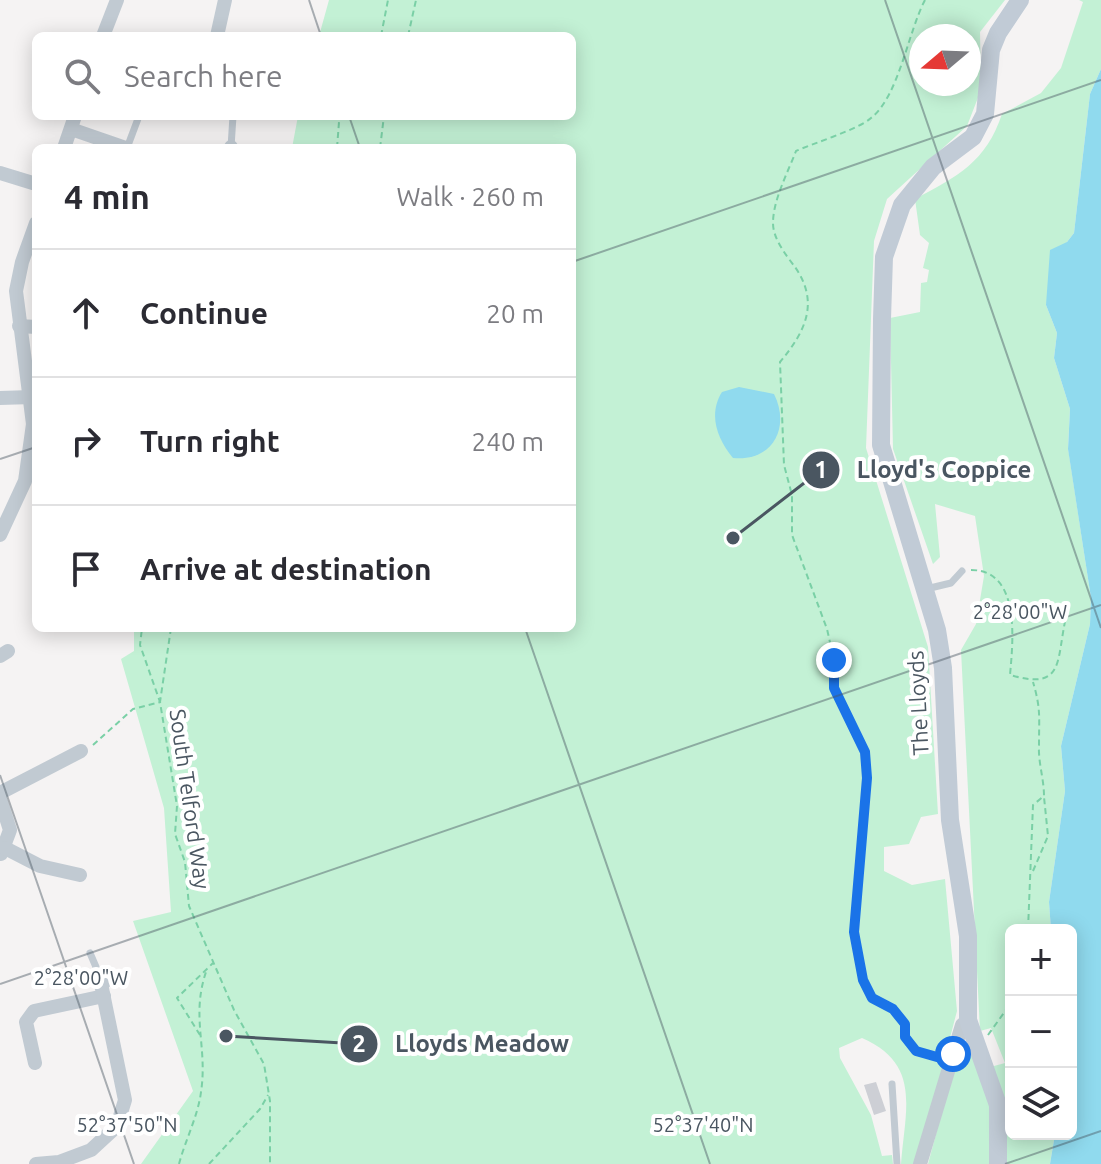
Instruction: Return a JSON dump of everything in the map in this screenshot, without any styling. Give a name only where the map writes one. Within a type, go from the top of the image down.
[{"type":"street","points":[[105,32],[117,0]]},
{"type":"street","points":[[218,32],[225,0]]},
{"type":"street","name":"The Lloyds","points":[[998,1164],[998,1105],[968,1020],[968,936],[950,820],[943,668],[926,589],[881,445],[884,257],[902,205],[915,185],[973,137],[985,114],[991,50],[998,33],[1020,0]]},
{"type":"street","points":[[65,144],[73,122],[119,144]]},
{"type":"street","points":[[0,173],[32,183]]},
{"type":"street","points":[[0,398],[32,397],[16,291],[32,237]]},
{"type":"street","points":[[19,326],[32,327]]},
{"type":"street","points":[[0,535],[31,482],[32,453]]},
{"type":"street","points":[[0,793],[81,751]]},
{"type":"street","points":[[0,799],[10,822],[3,851],[40,866],[80,875]]},
{"type":"street","points":[[35,1063],[26,1022],[34,1011],[102,986],[125,1100],[117,1126],[91,1150],[59,1162],[36,1164]]},
{"type":"street","points":[[920,1164],[962,1025],[968,1020]]},
{"type":"street","points":[[952,1058],[978,1049]]},
{"type":"lane","points":[[128,144],[138,120]]},
{"type":"lane","points":[[231,144],[233,120]]},
{"type":"lane","points":[[926,589],[951,583],[962,571]]},
{"type":"lane","points":[[90,953],[102,986],[126,973]]},
{"type":"lane","points":[[892,1084],[897,1164]]},
{"type":"path","points":[[382,32],[388,0]]},
{"type":"path","points":[[409,32],[416,0]]},
{"type":"path","points":[[925,0],[915,18],[896,79],[871,118],[796,151],[773,225],[784,254],[797,270],[810,303],[809,316],[799,339],[780,362],[784,465],[792,495],[792,535],[827,629],[834,660],[834,688],[865,752],[867,778],[854,932],[863,980],[872,998],[893,1009],[905,1024],[905,1037],[916,1051],[952,1058]]},
{"type":"path","points":[[337,144],[341,120]]},
{"type":"path","points":[[380,144],[384,120]]},
{"type":"path","points":[[962,571],[976,569],[994,576],[1006,590],[1013,642],[1010,675],[1033,682],[1044,681],[1053,674],[1066,617]]},
{"type":"path","points":[[81,751],[99,741],[133,709],[160,702],[140,645],[142,632]]},
{"type":"path","name":"South Telford Way","points":[[170,632],[160,702],[177,806],[175,834],[185,862],[189,906],[234,1010],[264,1064],[270,1101],[270,1164]]},
{"type":"path","points":[[1031,874],[1042,857],[1048,836],[1044,769],[1038,748],[1042,715],[1033,682]]},
{"type":"path","points":[[1028,924],[1033,805],[1044,796]]},
{"type":"path","points":[[200,1036],[177,998],[215,961]]},
{"type":"path","points":[[179,1164],[201,1095],[204,1057],[196,1014],[207,969]]},
{"type":"path","points":[[978,1049],[1005,1011]]},
{"type":"path","points":[[209,1164],[260,1109],[268,1094]]},
{"type":"green space","points":[[329,0],[1005,0],[981,31],[981,24],[909,24],[909,96],[979,96],[967,126],[887,199],[874,241],[866,448],[928,647],[938,814],[921,817],[909,844],[884,847],[884,871],[912,885],[945,879],[957,1011],[917,1164],[901,1164],[906,1107],[902,1075],[894,1061],[862,1038],[839,1048],[840,1058],[871,1115],[882,1156],[892,1155],[893,1164],[141,1164],[193,1091],[133,921],[171,912],[164,808],[121,659],[134,651],[134,632],[576,632],[576,144],[293,144],[297,120],[576,120],[576,32],[320,32]]},
{"type":"green space","points":[[1079,0],[1101,0],[1101,69],[1090,94],[1074,233],[1067,242],[1046,305],[1057,333],[1054,358],[1070,409],[1068,448],[1091,598],[1090,624],[1061,746],[1065,791],[1049,902],[1051,924],[1005,924],[1005,1063],[991,1028],[980,1031],[961,650],[976,624],[984,576],[975,516],[935,504],[940,557],[933,564],[893,449],[890,318],[920,312],[921,283],[927,282],[929,270],[923,268],[929,243],[920,235],[915,199],[969,166],[988,144],[1002,114],[1041,93],[1061,68],[1083,2]]},
{"type":"green space","points":[[963,1054],[975,1054],[983,1069],[1005,1063],[1005,1140],[1054,1140],[1050,1164],[928,1164],[956,1059]]},
{"type":"water","points":[[1101,69],[1101,1164],[1050,1164],[1054,1140],[1077,1140],[1077,924],[1051,924],[1049,902],[1065,791],[1061,746],[1090,624],[1091,598],[1068,449],[1070,409],[1054,358],[1057,333],[1046,305],[1050,250],[1067,242],[1074,233],[1090,94]]},
{"type":"water","points":[[739,387],[774,394],[779,407],[779,430],[774,440],[768,448],[747,458],[733,458],[719,435],[715,418],[722,392]]},
{"type":"building","points":[[876,1082],[886,1111],[874,1115],[864,1085]]},
{"type":"place","name":"Lloyd's Coppice","points":[[733,538]]},
{"type":"place","name":"Lloyds Meadow","points":[[226,1036]]},
{"type":"route","points":[[834,660],[834,688],[849,725],[865,752],[867,778],[854,932],[863,980],[872,998],[893,1009],[905,1024],[905,1037],[916,1051],[951,1061],[953,1054]]}]
